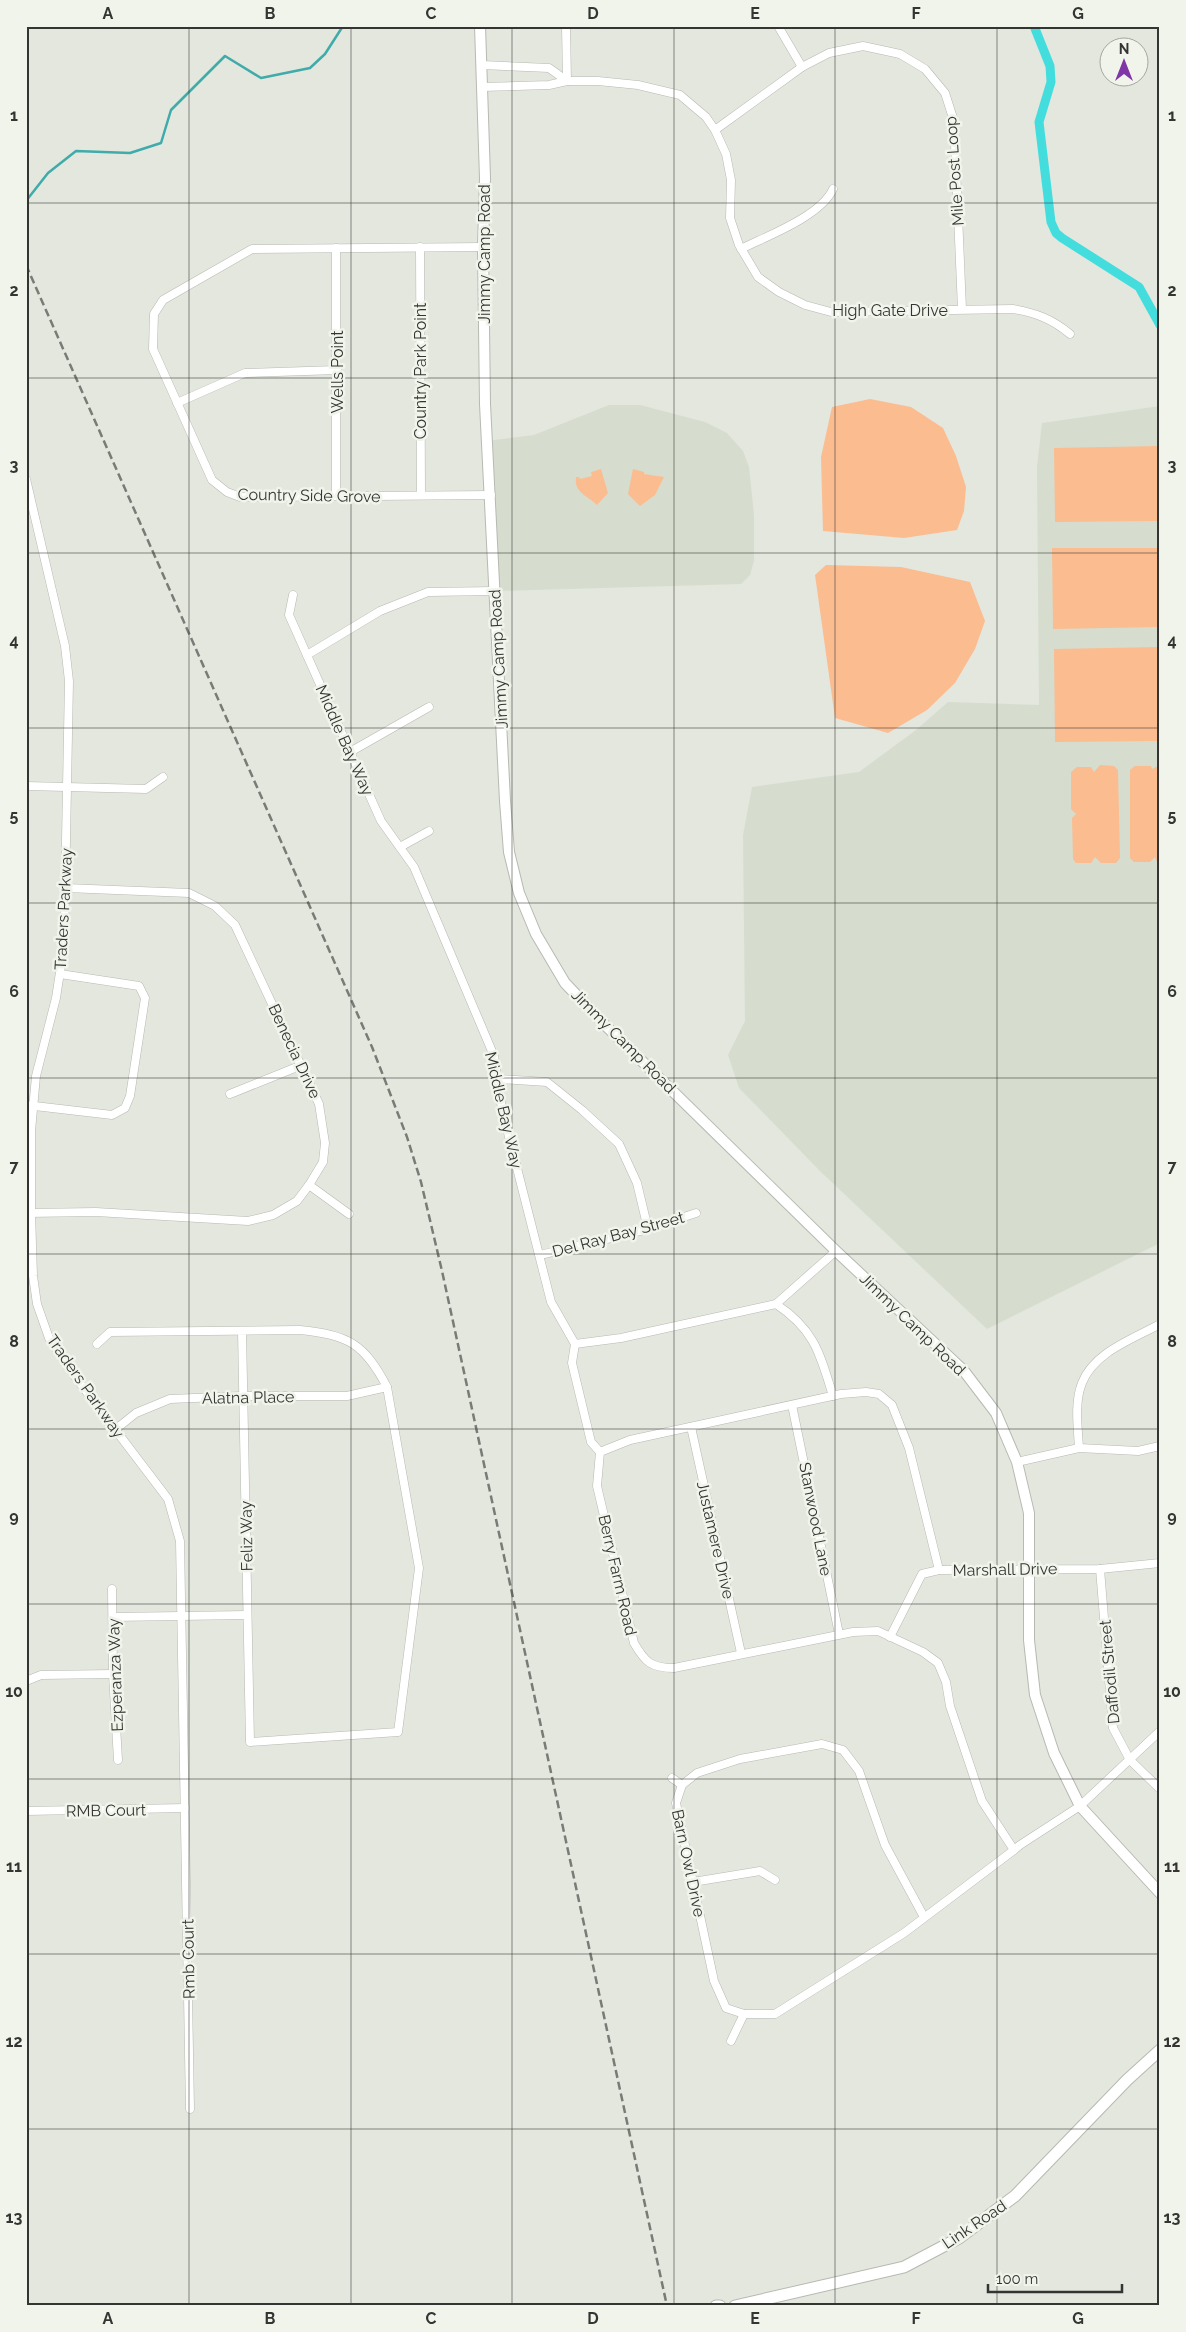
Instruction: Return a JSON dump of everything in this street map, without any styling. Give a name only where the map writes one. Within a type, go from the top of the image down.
[{"type":"main road","name":"Link Road","points":[[735,2306],[904,2267],[959,2238],[1016,2196],[1127,2080],[1160,2050]]},
{"type":"street","name":"Jimmy Camp Road","points":[[480,26],[485,178],[483,247],[485,404],[509,852],[520,893],[536,934],[566,984],[604,1024],[836,1251],[964,1371],[996,1413],[1017,1462],[1029,1513],[1029,1640],[1036,1695],[1054,1753],[1080,1806],[1160,1893]]},
{"type":"street","points":[[566,26],[567,81]]},
{"type":"street","points":[[778,26],[802,67]]},
{"type":"street","name":"Mile Post Loop","points":[[715,130],[802,67],[830,53],[864,46],[900,54],[925,69],[945,94],[954,121],[962,309]]},
{"type":"street","points":[[482,65],[549,68],[567,81]]},
{"type":"street","name":"High Gate Drive","points":[[482,87],[549,85],[567,81],[638,85],[680,95],[706,117],[715,130],[726,154],[731,180],[730,218],[741,249],[758,277],[779,292],[805,305],[831,312],[1013,309],[1036,313],[1058,324],[1070,334]]},
{"type":"street","points":[[741,249],[799,220],[828,199],[833,189]]},
{"type":"street","name":"Country Park Point","points":[[420,247],[421,495]]},
{"type":"street","name":"Country Side Grove","points":[[483,247],[252,249],[163,300],[154,314],[153,349],[212,480],[227,492],[240,497],[490,494]]},
{"type":"street","name":"Wells Point","points":[[336,248],[336,496]]},
{"type":"street","points":[[177,402],[246,373],[337,370]]},
{"type":"street","name":"Traders Parkway","points":[[26,479],[65,646],[69,681],[64,946],[56,998],[30,1106],[29,1213],[33,1276],[37,1304],[50,1338],[73,1374],[168,1499],[180,1541],[185,1808]]},
{"type":"street","points":[[307,655],[380,611],[428,592],[495,591]]},
{"type":"street","name":"Middle Bay Way","points":[[293,595],[289,615],[381,821],[414,867],[490,1047],[498,1078],[502,1109],[551,1302],[575,1344]]},
{"type":"street","points":[[350,752],[428,707]]},
{"type":"street","points":[[26,786],[146,789],[163,777]]},
{"type":"street","points":[[400,847],[430,831]]},
{"type":"street","name":"Benecia Drive","points":[[29,1213],[96,1212],[248,1221],[273,1215],[297,1201],[323,1162],[326,1143],[319,1104],[235,925],[215,906],[189,893],[66,888]]},
{"type":"street","points":[[30,1106],[112,1115],[125,1108],[130,1096],[145,998],[139,986],[60,974]]},
{"type":"street","points":[[230,1094],[302,1065]]},
{"type":"street","points":[[498,1078],[547,1082],[582,1110],[619,1144],[637,1183],[648,1229]]},
{"type":"street","points":[[309,1185],[348,1214]]},
{"type":"street","name":"Del Ray Bay Street","points":[[540,1255],[648,1229],[696,1213]]},
{"type":"street","points":[[836,1251],[776,1304],[621,1338],[575,1344],[572,1362],[591,1442],[600,1452],[630,1440],[792,1404],[866,1392],[879,1394],[892,1404],[909,1448],[939,1570]]},
{"type":"street","points":[[776,1304],[793,1315],[817,1347],[833,1396]]},
{"type":"street","points":[[1079,1448],[1077,1412],[1082,1383],[1100,1357],[1160,1324]]},
{"type":"street","points":[[97,1344],[110,1332],[300,1330],[330,1333],[356,1344],[376,1365],[387,1387]]},
{"type":"street","name":"Feliz Way","points":[[242,1331],[250,1742],[398,1732],[419,1568],[387,1387]]},
{"type":"street","name":"Alatna Place","points":[[116,1429],[136,1413],[170,1399],[243,1396],[347,1396],[387,1387]]},
{"type":"street","name":"Stanwood Lane","points":[[792,1404],[839,1634]]},
{"type":"street","name":"Justamere Drive","points":[[691,1427],[741,1653]]},
{"type":"street","points":[[1017,1462],[1079,1448],[1138,1451],[1160,1446]]},
{"type":"street","name":"Berry Farm Road","points":[[600,1452],[597,1486],[634,1643],[643,1658],[658,1668],[674,1668],[839,1634],[878,1631],[923,1652],[938,1664],[946,1682],[950,1706],[982,1802],[1014,1850]]},
{"type":"street","name":"Marshall Drive","points":[[890,1637],[922,1574],[939,1570],[1100,1569],[1160,1563]]},
{"type":"street","name":"Daffodil Street","points":[[1100,1569],[1113,1728],[1130,1760],[1160,1789]]},
{"type":"street","name":"Ezperanza Way","points":[[112,1589],[113,1674],[118,1760]]},
{"type":"street","points":[[113,1617],[182,1614],[247,1615]]},
{"type":"street","points":[[26,1681],[41,1675],[113,1674]]},
{"type":"street","name":"Barn Owl Drive","points":[[924,1918],[884,1845],[859,1771],[843,1750],[822,1744],[740,1759],[698,1773],[682,1785],[676,1803],[714,1981],[726,2008],[744,2014],[775,2014],[904,1933],[924,1918],[1014,1850],[1080,1806],[1160,1731]]},
{"type":"street","points":[[672,1778],[682,1785]]},
{"type":"street","name":"RMB Court","points":[[26,1811],[185,1808]]},
{"type":"street","name":"Rmb Court","points":[[185,1808],[190,2109]]},
{"type":"street","points":[[693,1882],[760,1871],[775,1880]]},
{"type":"street","points":[[731,2041],[744,2014]]},
{"type":"shaded area","points":[[870,399],[911,407],[943,428],[956,456],[966,487],[964,511],[957,530],[904,538],[823,531],[821,457],[832,407]]},
{"type":"shaded area","points":[[609,405],[640,405],[705,422],[727,433],[743,451],[749,467],[754,515],[754,561],[750,575],[741,584],[495,591],[487,441],[534,435]]},
{"type":"shaded area","points":[[1160,406],[1160,1243],[987,1329],[820,1171],[739,1088],[728,1055],[745,1021],[743,835],[752,787],[859,772],[916,730],[948,702],[1039,705],[1037,467],[1042,423]]},
{"type":"shaded area","points":[[1160,446],[1160,521],[1055,522],[1054,448]]},
{"type":"shaded area","points":[[601,469],[608,493],[597,505],[579,490],[576,477],[580,479],[592,476],[591,472]]},
{"type":"shaded area","points":[[633,469],[644,472],[644,474],[664,477],[655,495],[640,506],[628,494]]},
{"type":"shaded area","points":[[1052,548],[1160,548],[1160,627],[1053,629]]},
{"type":"shaded area","points":[[826,565],[901,567],[970,582],[985,621],[975,649],[955,683],[927,710],[888,733],[835,718],[815,575]]},
{"type":"shaded area","points":[[1160,647],[1160,741],[1055,742],[1054,649]]},
{"type":"shaded area","points":[[1100,765],[1114,766],[1118,770],[1120,858],[1116,863],[1101,863],[1095,857],[1091,863],[1076,863],[1073,859],[1072,818],[1076,814],[1071,809],[1071,772],[1077,767],[1091,767],[1094,772]]},
{"type":"shaded area","points":[[1160,765],[1160,862],[1157,862],[1155,857],[1150,862],[1134,862],[1130,858],[1130,770],[1135,766],[1151,766],[1152,769]]},
{"type":"waterway","points":[[26,201],[48,173],[76,151],[130,153],[161,143],[171,110],[225,56],[261,78],[310,68],[325,54],[343,26]]},
{"type":"waterway","points":[[1034,26],[1050,66],[1051,82],[1039,122],[1051,222],[1056,233],[1062,238],[1139,287],[1160,325]]},
{"type":"railway","points":[[26,265],[372,1047],[407,1137],[421,1182],[442,1271],[667,2306]]}]
